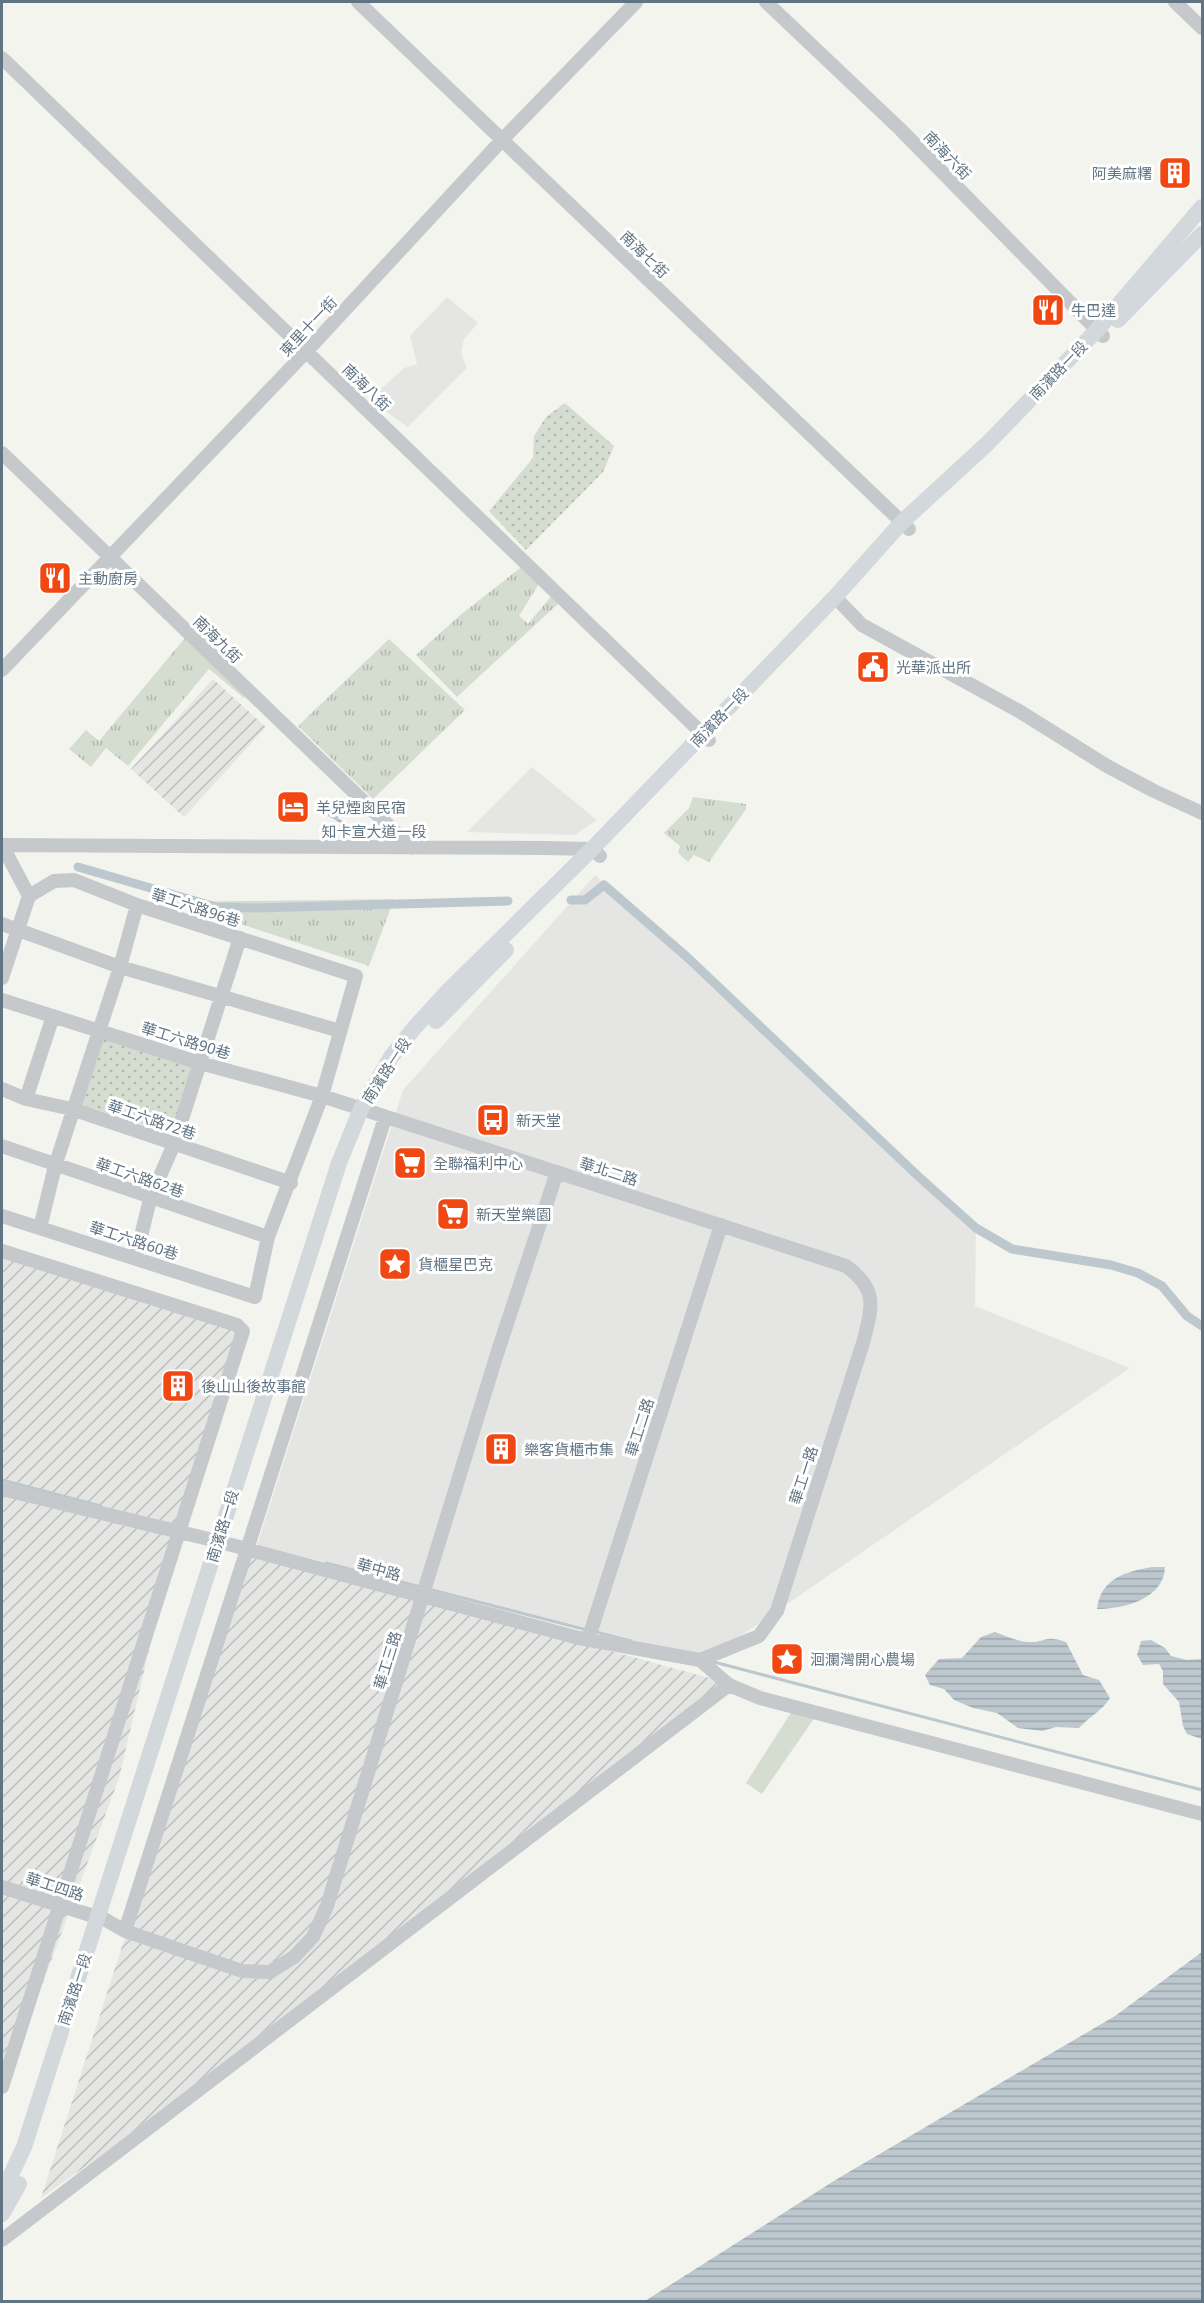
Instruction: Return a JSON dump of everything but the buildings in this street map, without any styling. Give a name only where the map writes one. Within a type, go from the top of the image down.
[{"type":"main road","name":"南濱路一段","points":[[1100,333],[1203,207]]},
{"type":"main road","name":"南濱路一段","points":[[2,2194],[24,2147],[102,1918],[222,1542],[348,1166],[372,1113],[392,1057],[415,1027],[448,991],[596,853],[838,600],[905,525],[1203,234]]},
{"type":"main road","name":"南濱路一段","points":[[2,2214],[33,2151],[102,1918]]},
{"type":"street","name":"南海七街","points":[[358,2],[905,525]]},
{"type":"street","name":"東里十一街","points":[[2,670],[306,352],[502,140],[636,2]]},
{"type":"street","name":"南海六街","points":[[766,2],[900,129],[1100,333]]},
{"type":"street","points":[[1175,2],[1203,28]]},
{"type":"street","name":"南海八街","points":[[2,58],[706,737]]},
{"type":"street","name":"南海九街","points":[[2,453],[412,848]]},
{"type":"street","points":[[838,600],[862,625],[1019,711],[1154,792],[1203,813]]},
{"type":"street","points":[[2,845],[29,896],[2,978]]},
{"type":"street","name":"知卡宣大道一段","points":[[2,845],[412,848],[596,853]]},
{"type":"street","name":"華工六路96巷","points":[[29,896],[54,881],[74,880],[137,905],[356,976],[340,1031]]},
{"type":"street","points":[[40,1228],[72,1109],[100,1030],[137,905]]},
{"type":"street","points":[[2,924],[120,967],[340,1031],[321,1096],[291,1183],[268,1238]]},
{"type":"street","points":[[136,1257],[150,1199],[174,1144],[240,938]]},
{"type":"street","name":"華工六路90巷","points":[[2,1000],[200,1063],[321,1096],[372,1113]]},
{"type":"street","points":[[26,1099],[53,1016]]},
{"type":"street","name":"華工六路72巷","points":[[2,1089],[26,1099],[72,1109],[291,1183]]},
{"type":"street","points":[[125,1931],[249,1550],[330,1282],[372,1113]]},
{"type":"street","name":"華北二路","points":[[372,1113],[846,1266]]},
{"type":"street","name":"華工六路62巷","points":[[2,1146],[268,1238]]},
{"type":"street","name":"華工三路","points":[[102,1918],[125,1931],[242,1971],[270,1972],[294,1957],[313,1937],[327,1906],[424,1598],[497,1354],[556,1172]]},
{"type":"street","name":"華工六路60巷","points":[[2,1216],[136,1257],[255,1297],[268,1238]]},
{"type":"street","name":"華工二路","points":[[588,1640],[721,1224]]},
{"type":"street","points":[[2,1251],[237,1325],[243,1331],[58,1904],[2,2087]]},
{"type":"street","name":"華工一路","points":[[699,1660],[759,1636],[777,1611],[870,1317],[872,1302],[869,1291],[860,1276],[846,1266]]},
{"type":"street","name":"華中路","points":[[2,1489],[222,1542],[424,1598],[588,1640],[699,1660],[735,1688]]},
{"type":"street","points":[[2,2240],[735,1688],[1203,1814]]},
{"type":"street","name":"華工四路","points":[[2,1887],[102,1918]]},
{"type":"shaded area","points":[[447,297],[478,323],[464,339],[461,353],[467,368],[408,427],[369,400],[404,368],[417,364],[410,336]]},
{"type":"shaded area","points":[[213,679],[266,727],[184,817],[131,769]]},
{"type":"shaded area","points":[[532,767],[597,820],[575,835],[467,832]]},
{"type":"shaded area","points":[[335,810],[339,819],[358,829],[357,832],[328,816],[328,811]]},
{"type":"shaded area","points":[[595,875],[976,1225],[975,1306],[1130,1368],[707,1659],[257,1545],[403,1090]]},
{"type":"shaded area","points":[[2,1251],[243,1331],[177,1531],[119,1778],[2,2093]]},
{"type":"shaded area","points":[[249,1552],[713,1679],[721,1682],[720,1688],[165,2110],[41,2198]]},
{"type":"shaded area","points":[[1152,1567],[1165,1567],[1158,1587],[1150,1594],[1130,1604],[1097,1609],[1099,1598],[1109,1583],[1124,1574]]},
{"type":"shaded area","points":[[995,1632],[1024,1641],[1053,1639],[1066,1642],[1083,1675],[1099,1680],[1110,1698],[1079,1728],[1056,1727],[1042,1731],[1018,1728],[997,1713],[973,1708],[954,1700],[944,1689],[930,1685],[925,1675],[939,1659],[962,1658],[981,1637]]},
{"type":"shaded area","points":[[1151,1640],[1165,1648],[1171,1656],[1187,1660],[1202,1659],[1202,1739],[1187,1734],[1183,1726],[1179,1702],[1163,1684],[1163,1671],[1159,1664],[1143,1665],[1137,1655],[1141,1641]]},
{"type":"shaded area","points":[[1202,1952],[1202,2301],[645,2301],[837,2179],[1115,2016]]},
{"type":"green space","points":[[565,403],[614,446],[603,472],[526,550],[489,511],[533,458],[534,436],[546,417]]},
{"type":"green space","points":[[524,565],[540,582],[519,616],[528,624],[553,594],[560,602],[457,697],[416,655],[459,616]]},
{"type":"green space","points":[[185,638],[249,691],[244,698],[209,669],[128,766],[106,748],[91,767],[69,749],[86,730],[99,741]]},
{"type":"green space","points":[[389,639],[465,710],[373,799],[298,726]]},
{"type":"green space","points":[[693,797],[746,804],[746,809],[709,862],[694,855],[688,862],[678,853],[680,846],[664,833],[689,808]]},
{"type":"green space","points":[[394,899],[369,966],[173,902]]},
{"type":"green space","points":[[104,1034],[194,1063],[173,1128],[165,1131],[82,1105]]},
{"type":"green space","points":[[792,1711],[815,1717],[762,1794],[746,1783]]},
{"type":"waterway","points":[[78,867],[216,907],[257,908],[508,901]]},
{"type":"waterway","points":[[571,900],[585,900],[604,885],[687,957],[976,1228],[1012,1249],[1111,1265],[1138,1273],[1162,1286],[1187,1316],[1202,1326]]},
{"type":"waterway","points":[[2,1480],[101,1506]]},
{"type":"waterway","points":[[326,1563],[421,1587]]},
{"type":"waterway","points":[[428,1589],[587,1630]]},
{"type":"waterway","points":[[596,1632],[631,1641]]},
{"type":"waterway","points":[[710,1661],[1202,1790]]},
{"type":"place","name":"阿美麻糬","points":[[1175,173]]},
{"type":"place","name":"牛巴達","points":[[1048,310]]},
{"type":"place","name":"主動廚房","points":[[55,578]]},
{"type":"place","name":"光華派出所","points":[[873,667]]},
{"type":"place","name":"羊兒煙囪民宿","points":[[293,807]]},
{"type":"place","name":"新天堂","points":[[493,1120]]},
{"type":"place","name":"全聯福利中心","points":[[410,1163]]},
{"type":"place","name":"新天堂樂園","points":[[453,1214]]},
{"type":"place","name":"貨櫃星巴克","points":[[395,1264]]},
{"type":"place","name":"後山山後故事館","points":[[178,1386]]},
{"type":"place","name":"樂客貨櫃市集","points":[[501,1449]]},
{"type":"place","name":"洄瀾灣開心農場","points":[[787,1659]]}]
